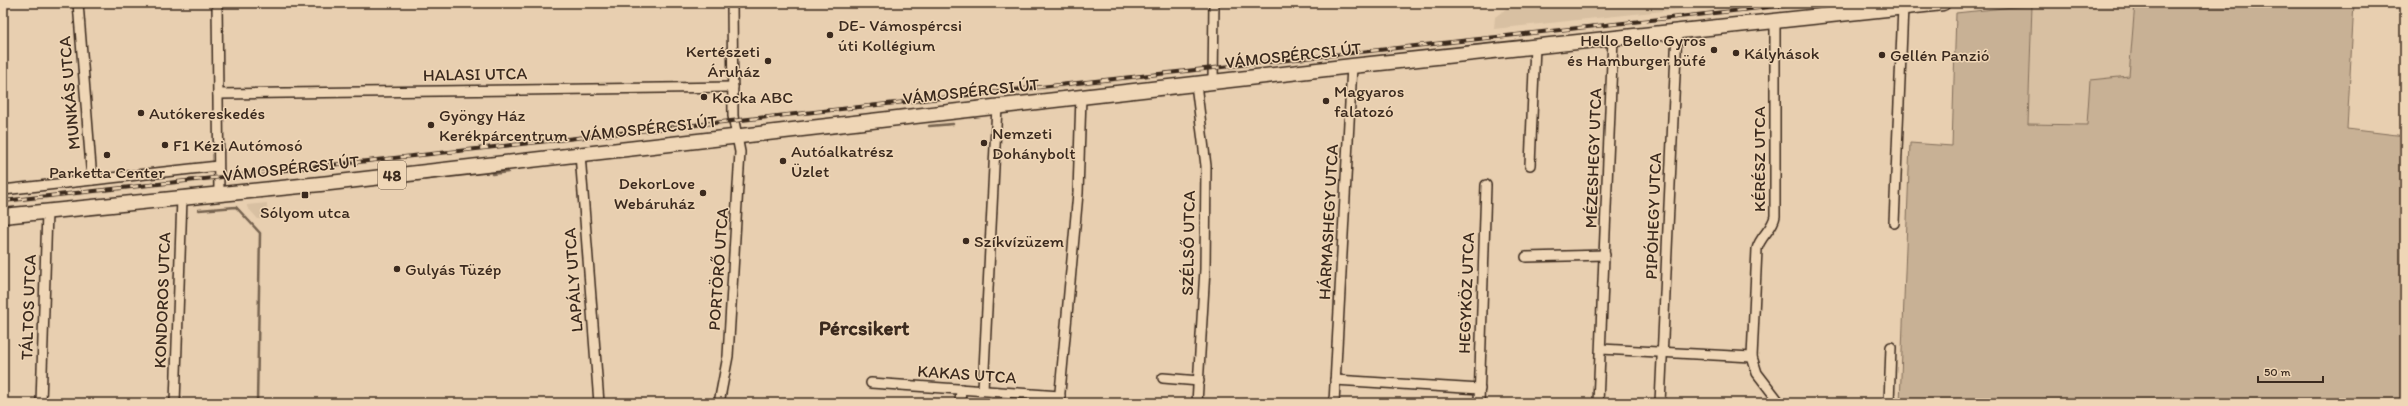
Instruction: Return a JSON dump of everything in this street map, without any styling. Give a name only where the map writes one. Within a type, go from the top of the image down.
[{"type":"main road","name":"VÁMOSPÉRCSI ÚT","points":[[3,216],[182,198],[737,137],[1081,96],[1352,66],[1943,3]]},
{"type":"street","name":"MUNKÁS UTCA","points":[[78,3],[92,180]]},
{"type":"street","points":[[217,3],[219,194]]},
{"type":"street","name":"PORTÖRŐ UTCA","points":[[719,403],[728,360],[740,149],[733,119],[732,3]]},
{"type":"street","points":[[1212,82],[1214,3]]},
{"type":"street","points":[[1894,223],[1903,7]]},
{"type":"street","name":"KÉRÉSZ UTCA","points":[[1775,21],[1775,216],[1772,225],[1762,238],[1758,249],[1752,356],[1757,373],[1780,403]]},
{"type":"street","name":"PIPÓHEGY UTCA","points":[[1660,403],[1677,31]]},
{"type":"street","name":"MÉZESHEGY UTCA","points":[[1598,403],[1613,38]]},
{"type":"street","points":[[1530,165],[1535,46]]},
{"type":"street","name":"HÁRMASHEGY UTCA","points":[[1334,403],[1352,66]]},
{"type":"street","name":"SZÉLSŐ UTCA","points":[[1196,84],[1206,163],[1205,269],[1197,403]]},
{"type":"street","name":"HALASI UTCA","points":[[218,94],[733,87]]},
{"type":"street","points":[[1060,400],[1078,194],[1081,96]]},
{"type":"street","points":[[983,390],[997,106]]},
{"type":"street","name":"LAPÁLY UTCA","points":[[580,154],[599,403]]},
{"type":"street","name":"VÁMOSPÉRCSI ÚT","points":[[3,190],[218,166]]},
{"type":"street","name":"HEGYKÖZ UTCA","points":[[1479,403],[1482,258],[1486,185]]},
{"type":"street","name":"KONDOROS UTCA","points":[[175,403],[182,198]]},
{"type":"street","name":"TÁLTOS UTCA","points":[[41,403],[47,212]]},
{"type":"street","points":[[1526,257],[1605,256]]},
{"type":"street","points":[[1889,403],[1891,347]]},
{"type":"street","points":[[1601,349],[1752,356]]},
{"type":"street","points":[[1163,378],[1199,381]]},
{"type":"street","points":[[1335,380],[1480,389]]},
{"type":"street","name":"KAKAS UTCA","points":[[871,383],[983,390],[1060,400]]},
{"type":"street","points":[[960,403],[961,389]]},
{"type":"shaded area","points":[[1514,3],[1738,3],[1494,29],[1495,17]]},
{"type":"shaded area","points":[[2055,3],[2135,3],[2129,77],[2088,125],[2028,124],[2032,5]]},
{"type":"shaded area","points":[[2135,3],[2354,3],[2347,129],[2405,136],[2405,403],[1900,403],[1910,143],[1952,146],[1956,13],[2032,5],[2028,124],[2087,125],[2090,80],[2129,76]]},
{"type":"shaded area","points":[[1206,67],[1206,71],[1059,89],[856,108],[3,204],[3,199]]},
{"type":"shaded area","points":[[267,203],[267,219],[258,219],[247,207],[247,205]]},
{"type":"waterway","points":[[929,126],[953,124]]},
{"type":"waterway","points":[[492,174],[508,172]]},
{"type":"waterway","points":[[199,210],[236,207],[260,233],[257,403]]},
{"type":"railway","points":[[3,201],[1806,3]]},
{"type":"place","name":"DE- Vámospércsi úti Kollégium","points":[[830,35]]},
{"type":"place","name":"Hello Bello Gyros és Hamburger büfé","points":[[1714,50]]},
{"type":"place","name":"Kályhások","points":[[1736,53]]},
{"type":"place","name":"Gellén Panzió","points":[[1882,55]]},
{"type":"place","name":"Kertészeti Áruház","points":[[768,61]]},
{"type":"place","name":"Kocka ABC","points":[[704,97]]},
{"type":"place","name":"Magyaros falatozó","points":[[1326,101]]},
{"type":"place","name":"Autókereskedés","points":[[141,113]]},
{"type":"place","name":"Gyöngy Ház Kerékpárcentrum","points":[[431,125]]},
{"type":"place","name":"Nemzeti Dohánybolt","points":[[984,143]]},
{"type":"place","name":"F1 Kézi Autómosó","points":[[165,145]]},
{"type":"place","name":"Parketta Center","points":[[107,155]]},
{"type":"place","name":"Autóalkatrész Üzlet","points":[[783,161]]},
{"type":"place","name":"DekorLove Webáruház","points":[[703,193]]},
{"type":"place","name":"Sólyom utca","points":[[305,195]]},
{"type":"place","name":"Szíkvízüzem","points":[[966,241]]},
{"type":"place","name":"Gulyás Tüzép","points":[[397,269]]},
{"type":"district","name":"Pércsikert","points":[[864,327]]}]
